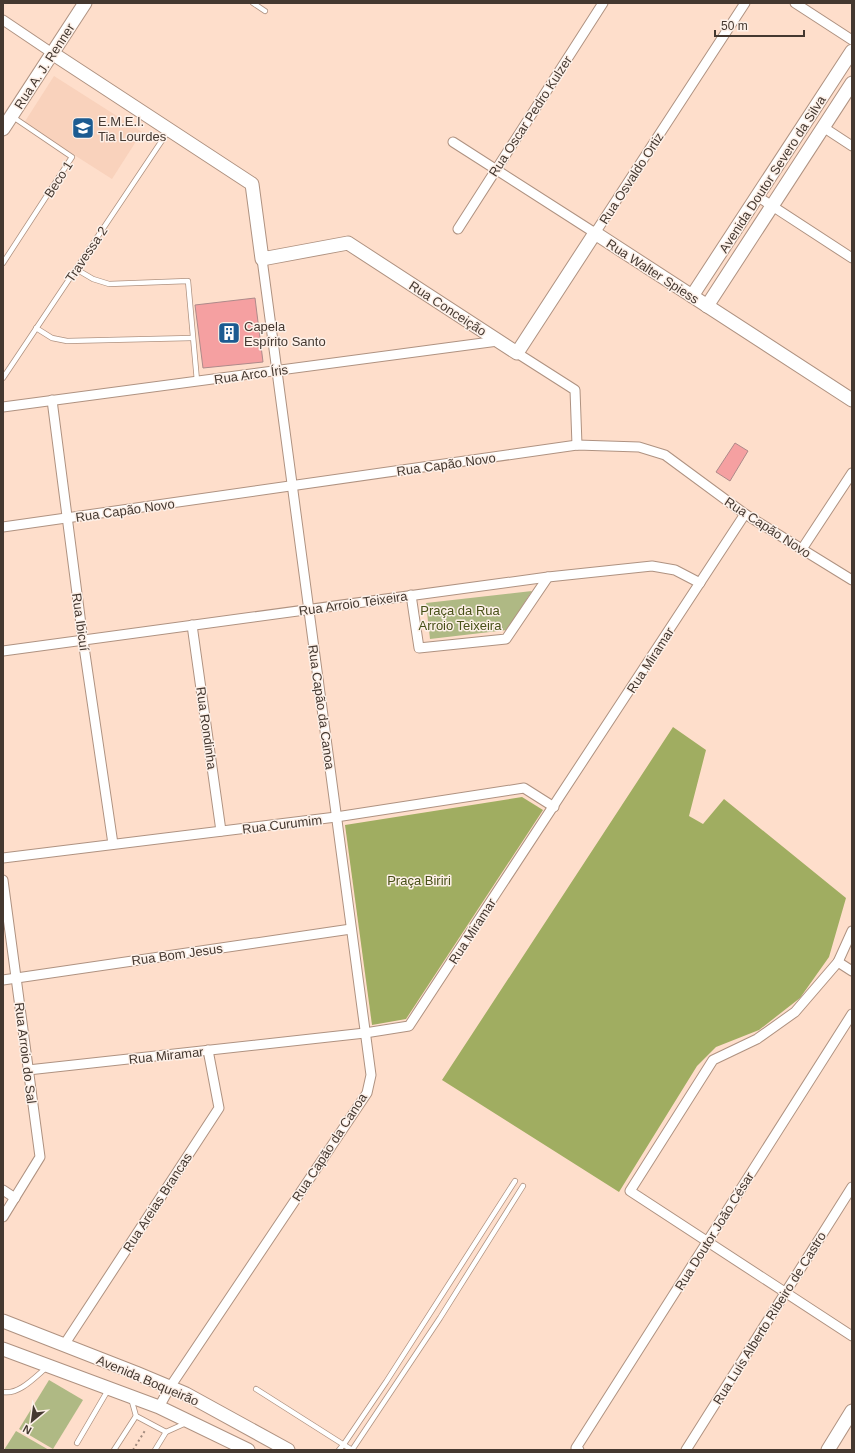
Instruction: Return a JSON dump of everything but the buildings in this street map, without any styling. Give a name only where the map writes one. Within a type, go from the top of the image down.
[{"type":"street","name":"Rua A. J. Renner","points":[[3,129],[85,3]]},
{"type":"street","name":"Rua Oscar Pedro Kulzer","points":[[458,229],[495,169],[603,3]]},
{"type":"street","name":"Rua Osvaldo Ortiz","points":[[517,353],[745,3]]},
{"type":"street","points":[[795,3],[852,40]]},
{"type":"street","points":[[3,20],[52,53]]},
{"type":"street","name":"Avenida Doutor Severo da Silva","points":[[692,296],[852,51]]},
{"type":"street","name":"Rua Capão da Canoa","points":[[52,53],[252,184],[371,1075],[366,1093],[170,1387],[159,1407]]},
{"type":"street","name":"Avenida Doutor Severo da Silva","points":[[707,306],[852,83]]},
{"type":"street","points":[[823,127],[852,146]]},
{"type":"street","name":"Rua Walter Spiess","points":[[453,142],[852,400]]},
{"type":"street","points":[[757,196],[852,258]]},
{"type":"street","name":"Rua Conceição","points":[[262,259],[348,243],[575,390],[577,445]]},
{"type":"street","name":"Rua Arco Íris","points":[[3,407],[498,341]]},
{"type":"street","name":"Rua Ibicuí","points":[[52,400],[83,640],[113,844]]},
{"type":"street","name":"Rua Capão Novo","points":[[3,527],[577,445],[639,447],[665,455],[745,514],[852,580]]},
{"type":"street","points":[[802,549],[852,473]]},
{"type":"street","name":"Rua Miramar","points":[[28,1070],[365,1033],[410,1026],[745,514]]},
{"type":"street","name":"Rua Arroio Teixeira","points":[[3,651],[548,577],[652,566],[675,570],[700,584]]},
{"type":"street","points":[[411,595],[419,648],[506,639],[548,577]]},
{"type":"street","name":"Rua Rondinha","points":[[192,625],[221,831]]},
{"type":"street","name":"Rua Curumim","points":[[3,858],[336,817],[524,788],[554,807]]},
{"type":"street","name":"Rua Arroio do Sal","points":[[3,880],[40,1157],[3,1217]]},
{"type":"street","name":"Rua Bom Jesus","points":[[3,980],[351,929]]},
{"type":"street","points":[[852,931],[838,962],[795,1012],[756,1039],[713,1060],[630,1191],[852,1336]]},
{"type":"street","points":[[838,962],[852,971]]},
{"type":"street","name":"Rua Doutor João César","points":[[578,1449],[707,1241],[852,1014]]},
{"type":"street","name":"Rua Areias Brancas","points":[[64,1345],[219,1108],[208,1050]]},
{"type":"street","name":"Rua Luís Alberto Ribeiro de Castro","points":[[686,1450],[852,1187]]},
{"type":"street","points":[[3,1190],[15,1198]]},
{"type":"street","name":"Avenida Boqueirão","points":[[3,1321],[186,1394],[288,1450]]},
{"type":"street","name":"Avenida Boqueirão","points":[[3,1350],[159,1407],[248,1450]]},
{"type":"street","points":[[828,1450],[852,1410]]},
{"type":"lane","points":[[253,3],[265,11]]},
{"type":"lane","name":"Beco 1","points":[[3,263],[72,157],[12,116]]},
{"type":"lane","name":"Travessa 2","points":[[3,378],[170,130]]},
{"type":"lane","points":[[76,269],[93,279],[109,284],[188,281],[197,381]]},
{"type":"lane","points":[[36,328],[52,338],[67,341],[192,338]]},
{"type":"lane","points":[[339,1450],[394,1369],[515,1180]]},
{"type":"lane","points":[[256,1389],[352,1450],[440,1318],[523,1186]]},
{"type":"lane","points":[[3,1392],[8,1393],[24,1386],[47,1366]]},
{"type":"lane","points":[[77,1443],[109,1388]]},
{"type":"lane","points":[[131,1397],[136,1416],[166,1432]]},
{"type":"lane","points":[[114,1450],[136,1416]]},
{"type":"lane","points":[[155,1450],[166,1432],[190,1421]]},
{"type":"path","points":[[133,1450],[143,1432]]},
{"type":"shaded area","name":"E.M.E.I. Tia Lourdes","points":[[54,76],[142,132],[112,179],[24,123]]},
{"type":"green space","name":"Praça da Rua Arroio Teixeira","points":[[532,591],[507,630],[430,639],[426,603]]},
{"type":"green space","points":[[673,727],[706,750],[689,816],[703,824],[724,799],[846,898],[829,957],[800,998],[759,1030],[716,1047],[697,1066],[619,1192],[442,1080]]},
{"type":"green space","name":"Praça Biriri","points":[[522,797],[543,810],[406,1019],[372,1025],[345,825]]},
{"type":"green space","points":[[49,1380],[83,1400],[53,1449],[19,1429]]},
{"type":"green space","points":[[16,1431],[49,1450],[4,1450]]},
{"type":"place","name":"E.M.E.I. Tia Lourdes","points":[[83,128]]},
{"type":"place","name":"Capela Espírito Santo","points":[[229,333]]}]
